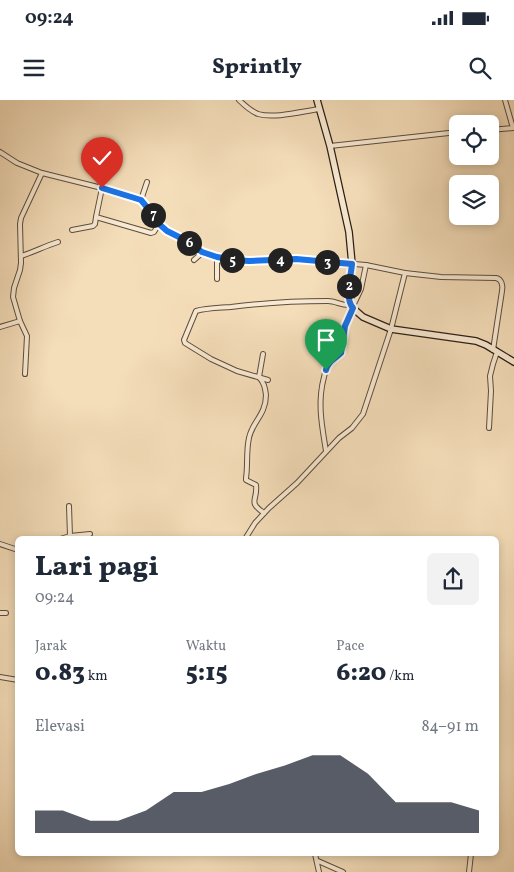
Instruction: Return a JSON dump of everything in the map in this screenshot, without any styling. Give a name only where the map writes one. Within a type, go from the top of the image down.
[{"type":"street","points":[[240,100],[251,110],[269,116],[320,109]]},
{"type":"street","points":[[317,100],[330,146],[349,232],[352,264],[349,293],[352,307]]},
{"type":"street","points":[[499,129],[514,128],[505,100]]},
{"type":"street","points":[[330,146],[449,133]]},
{"type":"street","points":[[0,152],[17,163],[42,173],[141,200],[159,224],[167,231],[202,252],[217,257],[249,261],[296,259],[366,265],[405,273],[441,277],[499,279],[502,291],[490,376],[489,428]]},
{"type":"street","points":[[26,374],[27,336],[20,321],[14,297],[14,288],[20,270],[21,218],[42,173]]},
{"type":"street","points":[[141,200],[147,182]]},
{"type":"street","points":[[72,230],[95,224],[102,188]]},
{"type":"street","points":[[96,218],[151,233],[154,232],[159,224]]},
{"type":"street","points":[[21,256],[58,242]]},
{"type":"street","points":[[194,260],[202,252]]},
{"type":"street","points":[[217,257],[217,279]]},
{"type":"street","points":[[326,451],[320,411],[321,388],[327,366],[330,361],[341,353],[345,326],[361,289],[366,265]]},
{"type":"street","points":[[246,536],[264,513],[303,478],[326,451],[352,428],[363,414],[390,329],[405,273]]},
{"type":"street","points":[[268,380],[237,371],[211,359],[185,343],[184,340],[197,310],[252,304],[337,302],[352,307],[363,317],[390,329],[476,341],[514,362]]},
{"type":"street","points":[[0,328],[20,321]]},
{"type":"street","points":[[259,377],[263,354]]},
{"type":"street","points":[[259,377],[264,382],[266,400],[262,414],[249,437],[246,480],[256,485],[254,505],[264,513]]},
{"type":"street","points":[[69,506],[70,536],[90,534]]},
{"type":"street","points":[[0,544],[15,549]]},
{"type":"street","points":[[0,613],[6,613]]},
{"type":"street","points":[[0,677],[15,680]]},
{"type":"street","points":[[316,856],[319,872]]},
{"type":"street","points":[[469,872],[471,856]]},
{"type":"street","points":[[318,861],[341,871]]},
{"type":"route","points":[[102,188],[141,200],[159,224],[167,231],[202,252],[217,257],[249,261],[296,259],[352,264],[349,302],[353,308],[346,321],[341,353],[330,361],[326,370]]}]
